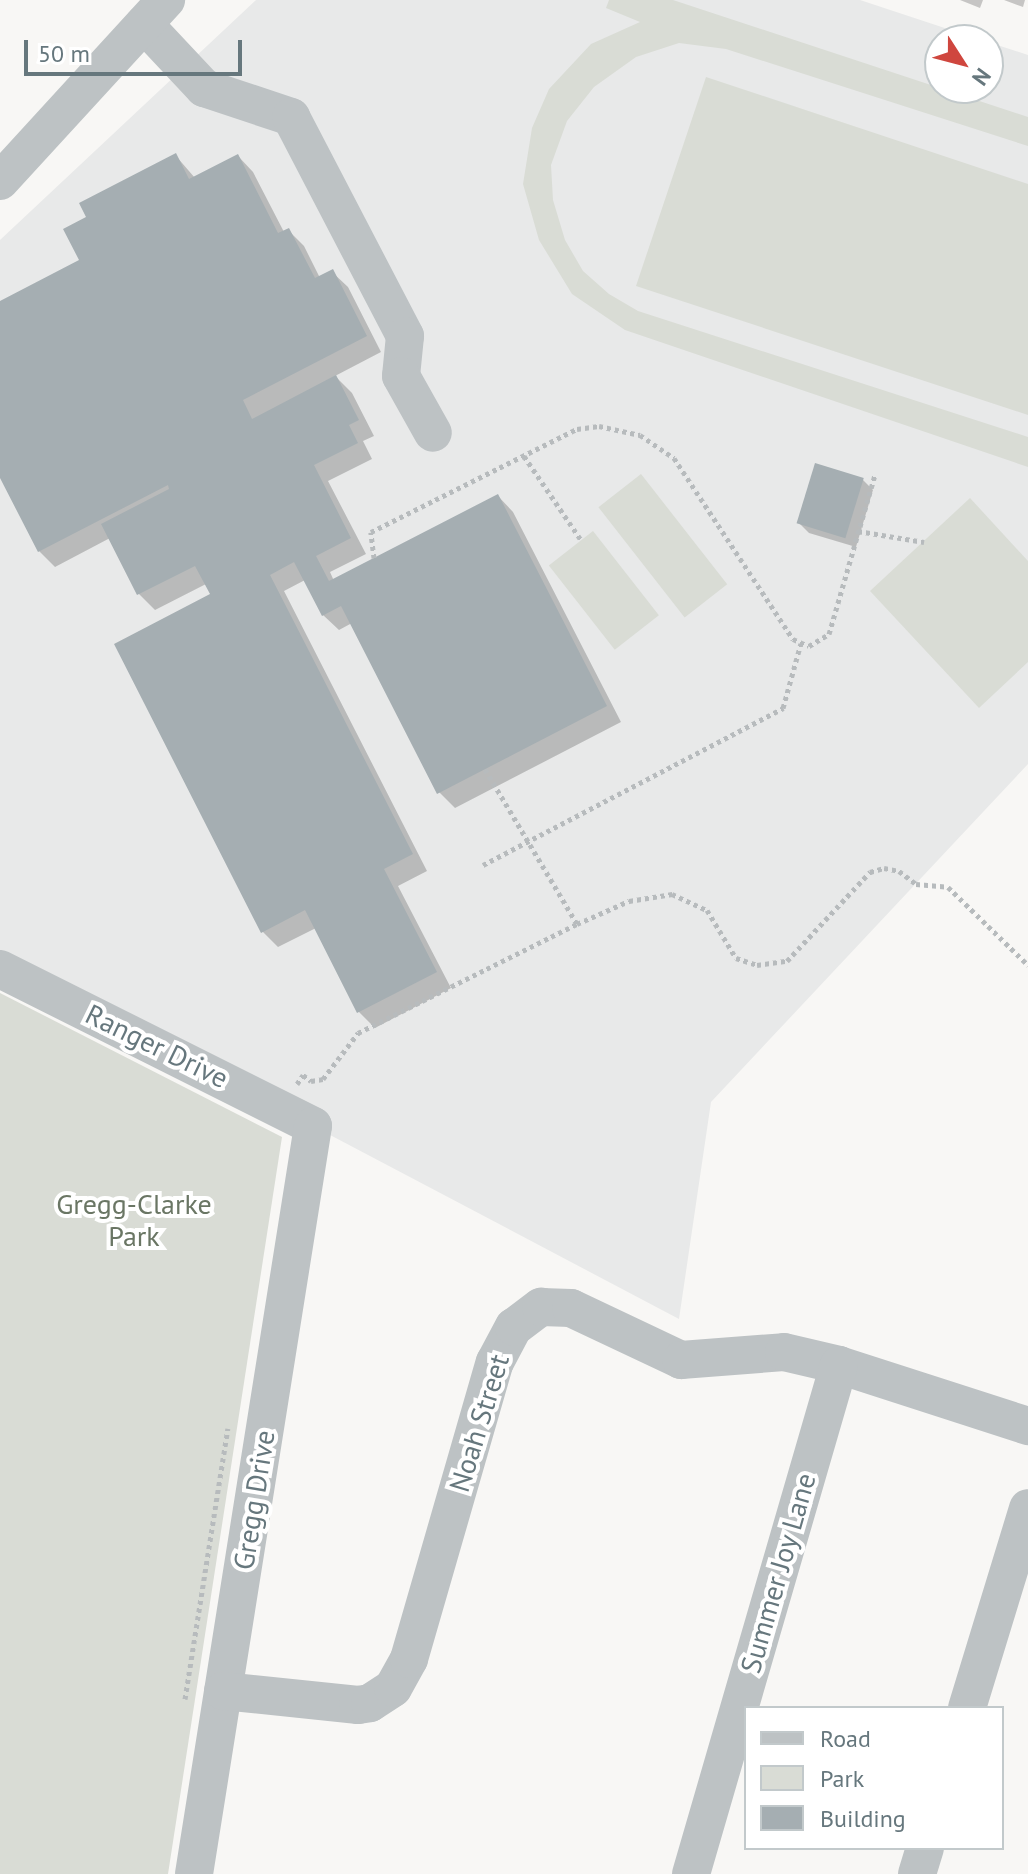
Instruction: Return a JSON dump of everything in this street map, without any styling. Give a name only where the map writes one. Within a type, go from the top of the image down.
[{"type":"street","points":[[5,168],[155,12],[204,88],[291,117],[405,336],[401,376],[433,433]]},
{"type":"street","name":"Ranger Drive","points":[[0,969],[313,1126]]},
{"type":"street","name":"Gregg Drive","points":[[194,1874],[313,1126]]},
{"type":"street","name":"Noah Street","points":[[223,1691],[358,1705],[370,1703],[393,1688],[409,1659],[495,1362],[514,1327],[541,1307],[571,1308],[681,1360],[784,1352],[839,1365],[1028,1426]]},
{"type":"street","name":"Summer Joy Lane","points":[[691,1874],[839,1365]]},
{"type":"street","points":[[968,1706],[1028,1508]]},
{"type":"street","points":[[917,1874],[924,1850]]},
{"type":"path","points":[[374,558],[371,532],[577,429],[599,426],[640,435],[674,458],[793,639],[809,646],[829,634],[875,475]]},
{"type":"path","points":[[524,456],[581,540]]},
{"type":"path","points":[[858,531],[924,542]]},
{"type":"path","points":[[483,865],[783,708],[801,643]]},
{"type":"path","points":[[485,769],[577,924]]},
{"type":"path","points":[[296,1085],[303,1075],[311,1081],[323,1079],[358,1033],[629,901],[672,894],[707,910],[736,958],[757,965],[787,961],[870,872],[884,868],[899,871],[916,884],[948,887],[1028,965]]},
{"type":"shaded area","points":[[256,0],[860,0],[933,24],[924,24],[924,104],[1004,104],[1004,47],[1028,55],[1028,764],[711,1102],[679,1319],[332,1136],[0,952],[0,240]]},
{"type":"green space","points":[[609,0],[673,0],[924,83],[924,104],[989,104],[1028,117],[1028,146],[726,49],[679,43],[636,57],[594,87],[567,121],[551,165],[553,200],[565,240],[583,271],[609,294],[638,311],[1028,437],[1028,467],[625,330],[572,294],[539,240],[523,184],[532,128],[549,89],[591,44],[640,22],[606,8]]},
{"type":"green space","points":[[706,77],[1028,184],[1028,415],[636,286]]},
{"type":"green space","points":[[641,474],[727,584],[685,618],[598,507]]},
{"type":"green space","points":[[970,498],[1028,561],[1028,662],[979,708],[870,591]]},
{"type":"green space","points":[[593,531],[659,615],[615,650],[549,565]]},
{"type":"green space","name":"Gregg-Clarke Park","points":[[0,993],[282,1137],[168,1874],[0,1874]]},
{"type":"building","points":[[176,153],[189,179],[238,154],[278,233],[289,228],[315,278],[333,269],[367,336],[243,400],[252,419],[336,375],[359,420],[349,425],[358,443],[314,465],[351,538],[316,556],[329,581],[498,494],[607,706],[437,794],[341,606],[322,616],[294,562],[270,575],[413,854],[384,869],[437,972],[357,1013],[305,910],[261,933],[114,644],[210,594],[195,566],[137,595],[101,524],[169,489],[168,485],[38,552],[0,478],[0,301],[79,260],[63,229],[86,217],[79,203]]},
{"type":"building","points":[[815,463],[864,478],[845,538],[797,523]]}]
